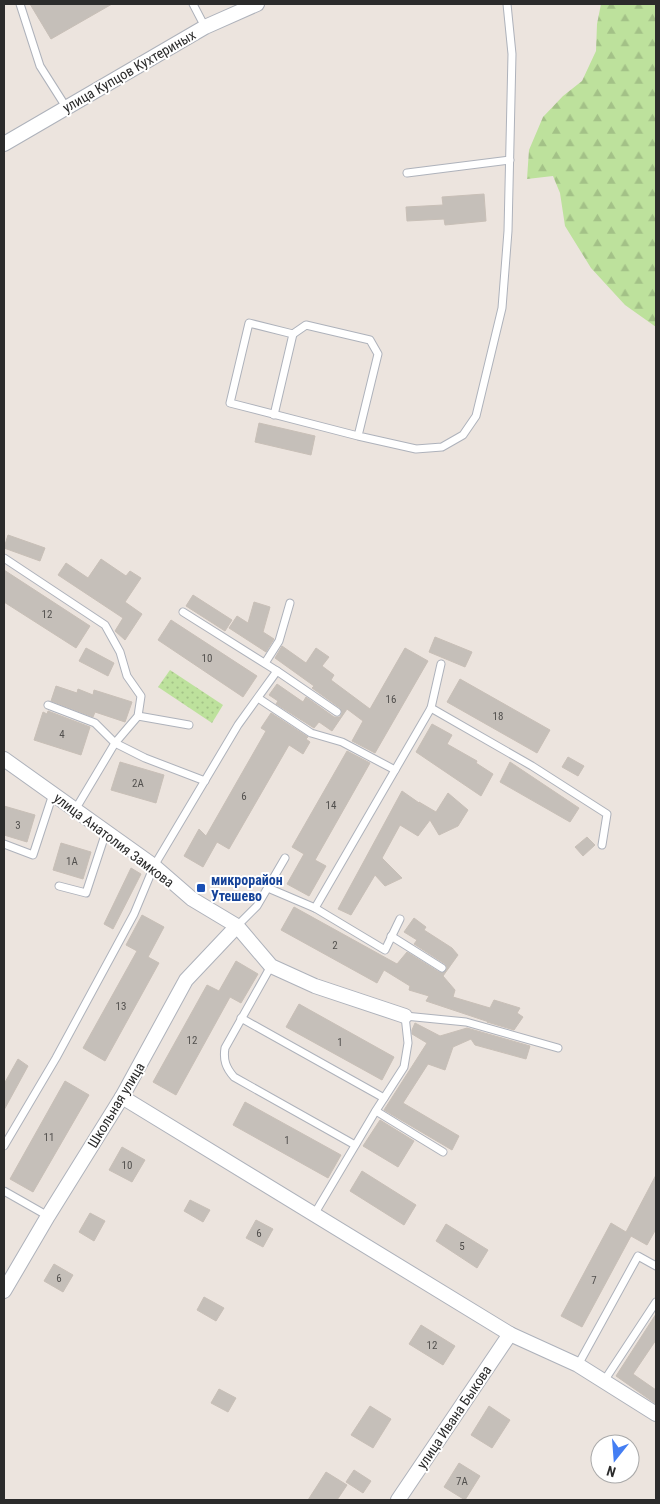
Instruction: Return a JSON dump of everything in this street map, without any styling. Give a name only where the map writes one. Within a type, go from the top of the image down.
[{"type":"street","name":"улица Купцов Кухтериных","points":[[4,144],[205,27],[257,4]]},
{"type":"street","name":"улица Анатолия Замкова","points":[[5,764],[52,794],[154,866],[192,899],[237,926],[271,966],[315,986],[405,1016]]},
{"type":"street","name":"Школьная улица","points":[[4,1291],[122,1097],[186,980],[237,926]]},
{"type":"street","points":[[122,1097],[315,1213],[510,1334],[578,1365],[656,1414]]},
{"type":"street","name":"улица Ивана Быкова","points":[[398,1500],[510,1334]]},
{"type":"lane","points":[[20,4],[40,66],[66,107]]},
{"type":"lane","points":[[193,4],[205,27]]},
{"type":"lane","points":[[293,334],[249,323],[230,403],[416,449],[442,448],[463,435],[476,416],[502,308],[508,231],[512,54],[507,4]]},
{"type":"lane","points":[[407,173],[510,160]]},
{"type":"lane","points":[[274,414],[293,334],[306,325],[370,340],[378,354],[358,436]]},
{"type":"lane","points":[[4,558],[105,625],[120,652],[127,676],[141,696],[138,716],[115,743],[75,810]]},
{"type":"lane","points":[[265,663],[279,641],[290,603]]},
{"type":"lane","points":[[183,612],[265,663],[337,712]]},
{"type":"lane","points":[[315,908],[431,708],[441,664]]},
{"type":"lane","points":[[4,1146],[56,1058],[134,914],[154,866],[238,725],[277,671]]},
{"type":"lane","points":[[258,698],[311,733],[342,742],[395,770]]},
{"type":"lane","points":[[48,706],[95,723],[115,743],[145,758],[205,781]]},
{"type":"lane","points":[[431,708],[532,766],[607,814],[602,845]]},
{"type":"lane","points":[[138,716],[189,725]]},
{"type":"lane","points":[[4,844],[32,855],[52,794]]},
{"type":"lane","points":[[59,886],[86,893],[106,832]]},
{"type":"lane","points":[[237,926],[257,906],[285,858]]},
{"type":"lane","points":[[268,888],[315,908],[384,950],[400,919]]},
{"type":"lane","points":[[391,936],[442,968]]},
{"type":"lane","points":[[271,966],[225,1048],[223,1057],[227,1069],[234,1077],[355,1146]]},
{"type":"lane","points":[[315,1213],[404,1067],[408,1043],[405,1016],[466,1022],[558,1048]]},
{"type":"lane","points":[[242,1018],[384,1098]]},
{"type":"lane","points":[[376,1111],[444,1152]]},
{"type":"lane","points":[[4,1191],[48,1216]]},
{"type":"lane","points":[[578,1365],[638,1256],[656,1266]]},
{"type":"lane","points":[[604,1382],[656,1302]]},
{"type":"green space","points":[[601,4],[656,4],[656,327],[625,305],[591,268],[565,226],[560,193],[553,176],[527,179],[529,150],[543,117],[563,96],[582,81],[596,51],[597,24]]},
{"type":"green space","points":[[170,670],[223,705],[212,723],[158,687]]},
{"type":"building","points":[[30,4],[112,4],[51,39]]},
{"type":"building","points":[[484,194],[486,221],[445,225],[444,219],[407,221],[406,207],[443,205],[442,197]]},
{"type":"building","points":[[259,423],[315,436],[311,455],[255,442]]},
{"type":"building","points":[[8,535],[45,548],[40,561],[4,548]]},
{"type":"building","points":[[101,559],[126,576],[130,571],[141,578],[125,602],[142,614],[125,640],[115,631],[123,618],[58,575],[66,563],[88,578]]},
{"type":"building","points":[[4,570],[90,626],[76,648],[4,602]]},
{"type":"building","points":[[193,595],[232,620],[225,631],[186,606]]},
{"type":"building","points":[[254,602],[270,607],[263,632],[274,639],[266,652],[229,628],[237,616],[248,623]]},
{"type":"building","points":[[171,620],[257,676],[243,697],[158,640]]},
{"type":"building","points":[[435,637],[472,652],[465,667],[429,652]]},
{"type":"building","points":[[282,646],[306,663],[316,648],[329,657],[322,666],[334,675],[331,680],[370,709],[405,648],[428,661],[375,753],[352,741],[363,721],[347,709],[332,731],[319,722],[314,728],[276,704],[278,701],[269,695],[277,684],[303,702],[306,697],[334,717],[340,717],[342,713],[340,708],[312,688],[314,686],[275,658]]},
{"type":"building","points":[[86,648],[114,663],[108,676],[79,661]]},
{"type":"building","points":[[460,679],[550,730],[537,753],[447,702]]},
{"type":"building","points":[[56,686],[77,693],[78,689],[93,695],[94,690],[132,702],[125,722],[95,712],[93,717],[51,701]]},
{"type":"building","points":[[48,711],[90,727],[81,755],[34,740],[43,712],[47,714]]},
{"type":"building","points":[[271,713],[308,737],[306,739],[310,742],[303,754],[289,745],[229,849],[217,842],[203,867],[184,856],[199,829],[206,836],[266,731],[261,728]]},
{"type":"building","points":[[432,724],[452,735],[447,744],[477,761],[476,763],[493,774],[481,796],[416,752]]},
{"type":"building","points":[[347,751],[370,763],[315,860],[326,866],[309,896],[287,884],[304,854],[292,847]]},
{"type":"building","points":[[568,757],[584,766],[578,776],[562,767]]},
{"type":"building","points":[[120,762],[164,775],[156,803],[111,790]]},
{"type":"building","points":[[510,762],[579,808],[570,822],[500,782]]},
{"type":"building","points":[[402,791],[436,812],[448,793],[468,810],[458,826],[439,835],[430,820],[418,836],[400,825],[382,858],[402,878],[385,886],[375,875],[351,915],[338,909]]},
{"type":"building","points":[[4,806],[35,815],[27,842],[4,835]]},
{"type":"building","points":[[587,837],[595,845],[583,856],[575,847]]},
{"type":"building","points":[[61,843],[91,852],[83,879],[53,870]]},
{"type":"building","points":[[131,868],[141,874],[113,929],[104,924]]},
{"type":"building","points":[[294,907],[397,964],[407,952],[439,972],[445,972],[447,968],[445,964],[414,944],[417,940],[404,932],[414,918],[426,927],[424,930],[452,948],[458,955],[443,976],[455,990],[453,997],[490,1008],[494,1000],[520,1008],[517,1013],[523,1017],[514,1030],[426,1001],[429,996],[409,990],[410,986],[384,970],[377,983],[281,930]]},
{"type":"building","points":[[142,915],[164,927],[148,957],[159,963],[105,1061],[83,1048],[137,951],[126,945]]},
{"type":"building","points":[[236,961],[258,974],[241,1003],[230,997],[176,1095],[153,1082],[207,985],[219,991]]},
{"type":"building","points":[[299,1004],[394,1057],[382,1080],[286,1027]]},
{"type":"building","points":[[415,1023],[440,1036],[467,1028],[530,1046],[526,1059],[475,1045],[471,1039],[453,1047],[445,1070],[428,1064],[403,1103],[459,1136],[452,1150],[384,1110],[427,1043],[412,1034]]},
{"type":"building","points":[[18,1059],[28,1066],[4,1110],[4,1084]]},
{"type":"building","points":[[65,1081],[89,1095],[33,1192],[10,1179]]},
{"type":"building","points":[[245,1102],[341,1155],[328,1178],[233,1125]]},
{"type":"building","points":[[380,1120],[414,1141],[398,1167],[363,1146]]},
{"type":"building","points":[[122,1147],[145,1160],[132,1182],[109,1170]]},
{"type":"building","points":[[362,1171],[416,1205],[404,1225],[350,1191]]},
{"type":"building","points":[[656,1175],[656,1229],[647,1245],[631,1236],[582,1327],[561,1316],[611,1223],[626,1232]]},
{"type":"building","points":[[190,1200],[210,1210],[203,1222],[184,1211]]},
{"type":"building","points":[[90,1213],[105,1221],[94,1241],[79,1232]]},
{"type":"building","points":[[256,1220],[273,1229],[263,1247],[246,1238]]},
{"type":"building","points":[[446,1224],[488,1250],[477,1268],[436,1241]]},
{"type":"building","points":[[54,1264],[73,1275],[63,1292],[44,1281]]},
{"type":"building","points":[[204,1297],[224,1308],[216,1321],[197,1310]]},
{"type":"building","points":[[656,1314],[656,1340],[633,1374],[656,1390],[656,1404],[616,1376]]},
{"type":"building","points":[[421,1325],[455,1346],[443,1365],[409,1344]]},
{"type":"building","points":[[219,1389],[236,1398],[228,1412],[211,1403]]},
{"type":"building","points":[[370,1406],[391,1419],[373,1448],[351,1435]]},
{"type":"building","points":[[489,1406],[510,1420],[492,1448],[471,1435]]},
{"type":"building","points":[[459,1463],[480,1476],[465,1500],[444,1487]]},
{"type":"building","points":[[354,1470],[371,1481],[363,1493],[346,1482]]},
{"type":"building","points":[[326,1472],[347,1485],[337,1500],[308,1500]]},
{"type":"place","name":"микрорайон Утешево","points":[[201,888]]}]
